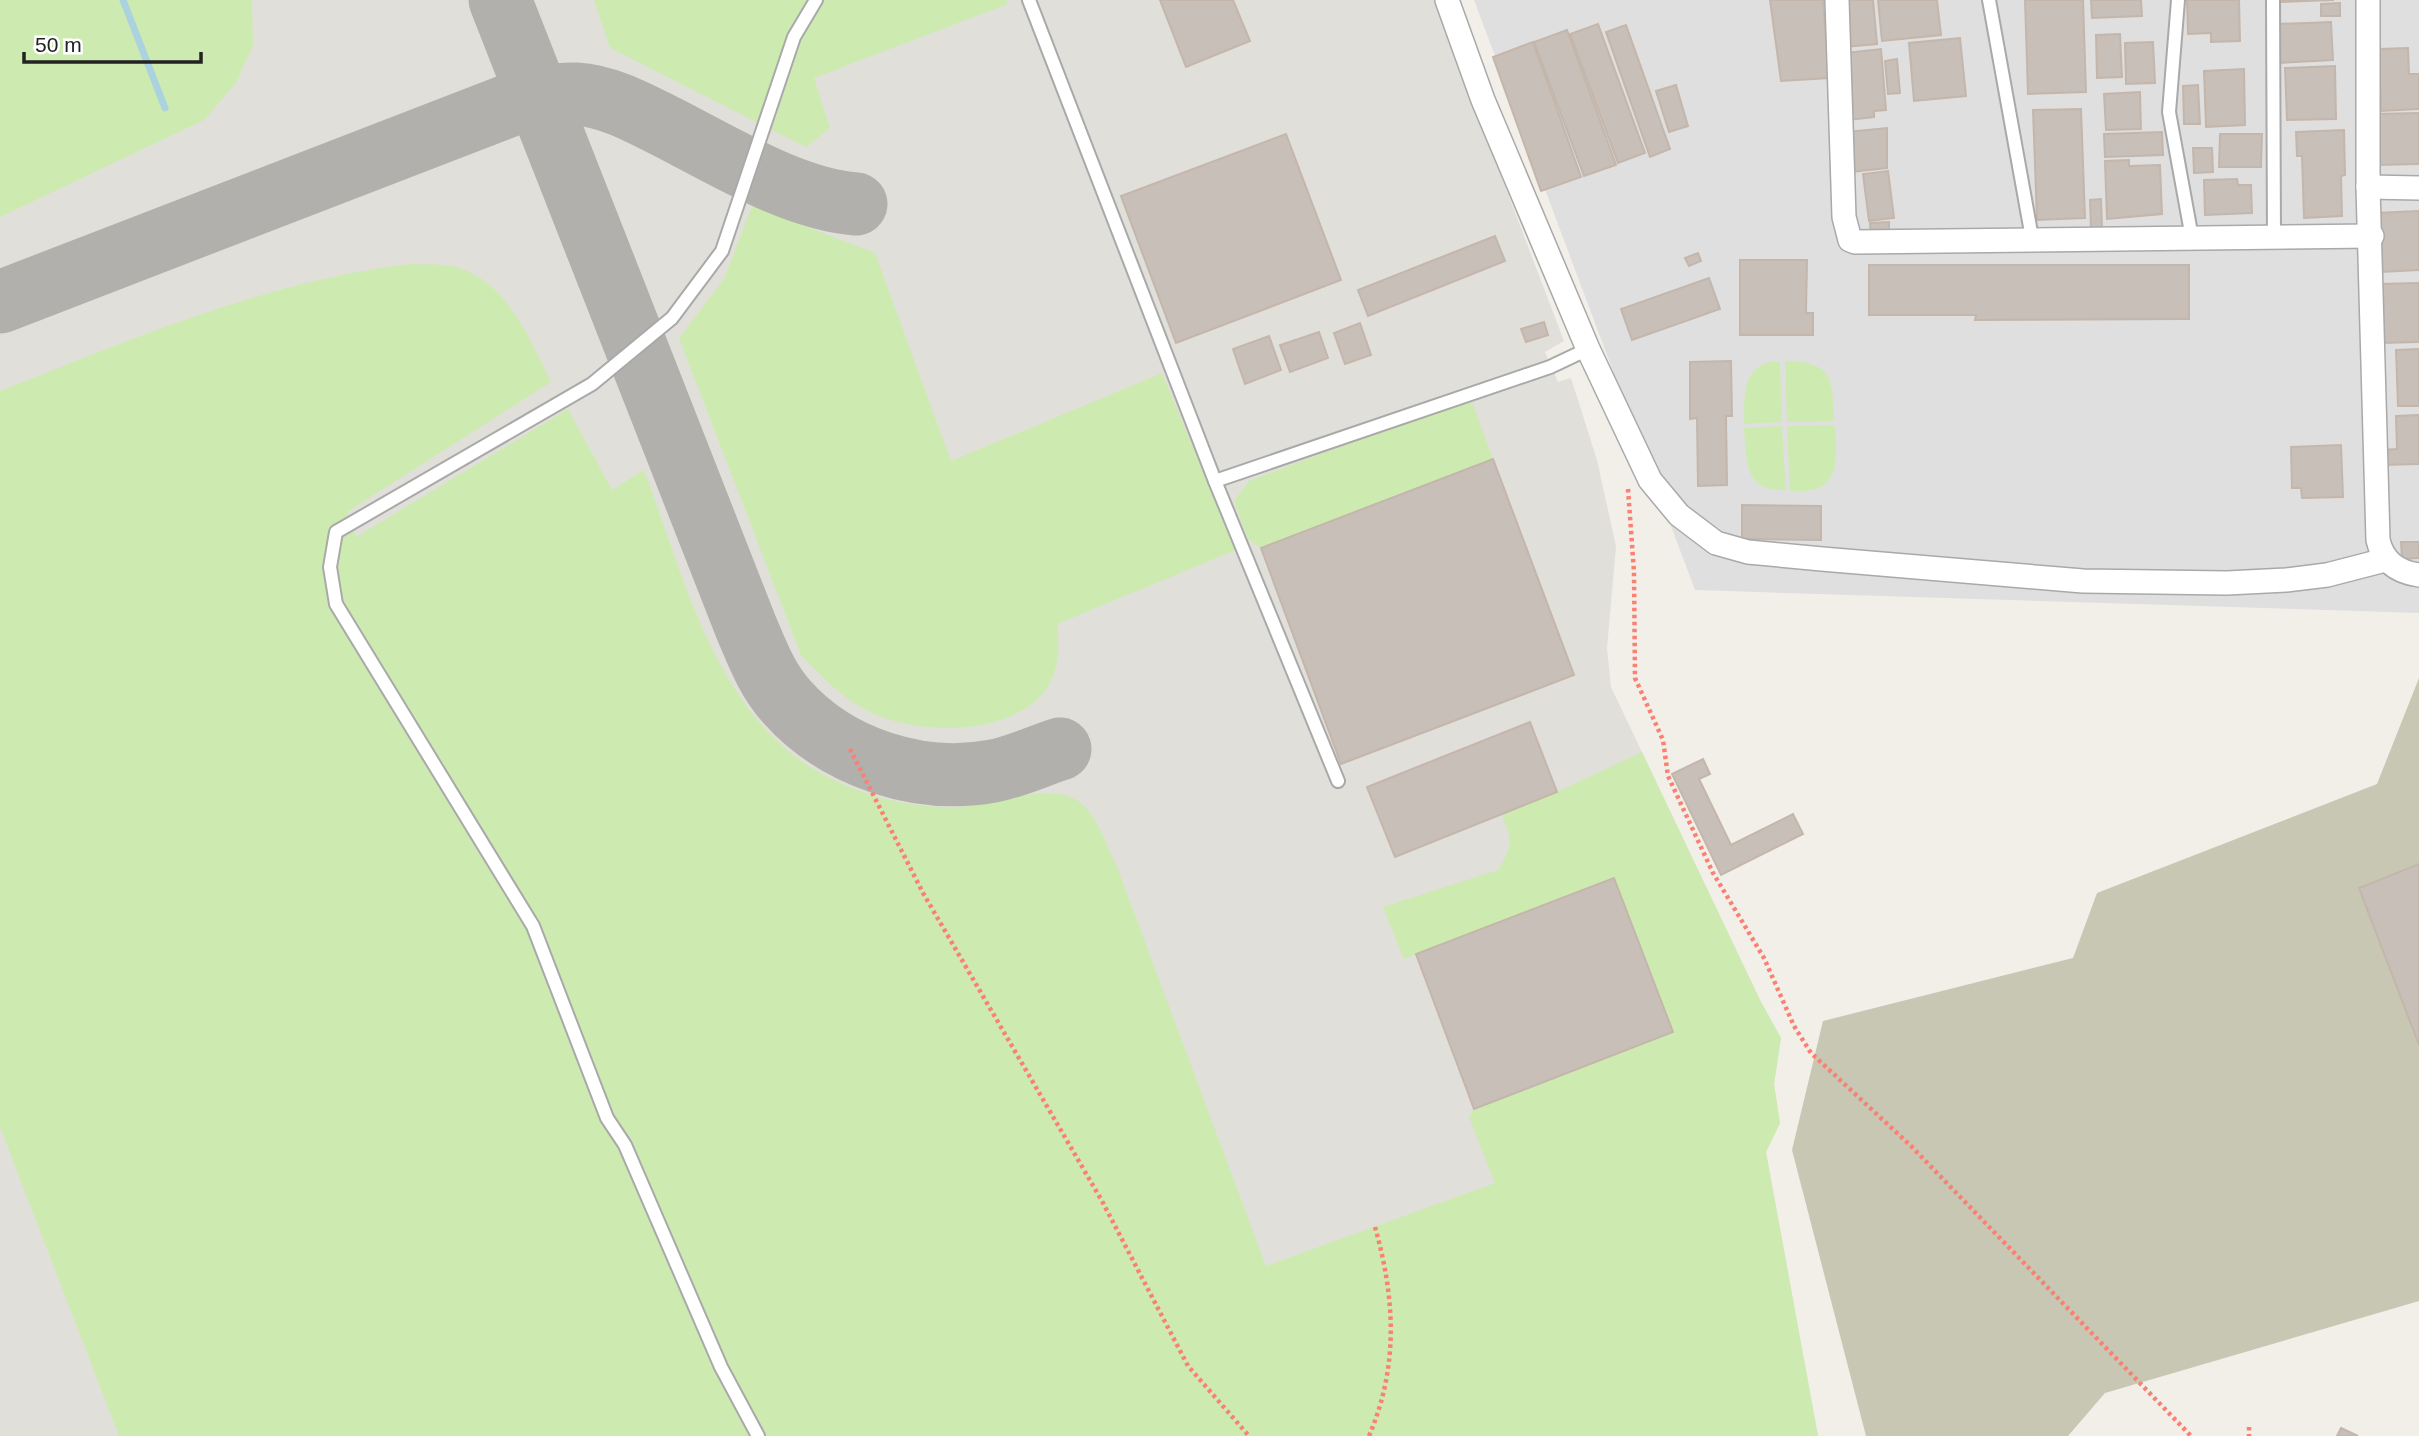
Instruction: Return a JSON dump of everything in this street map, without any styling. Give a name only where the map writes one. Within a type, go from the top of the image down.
[{"type":"street","points":[[1447,0],[1483,100],[1588,349],[1650,480],[1679,514],[1716,543],[1748,552],[2083,580],[2227,583],[2327,575],[2385,560]]},
{"type":"street","points":[[1837,0],[1844,217],[1850,240],[2274,239],[2372,236]]},
{"type":"street","points":[[2368,0],[2368,187],[2372,236],[2378,540],[2385,560],[2404,573],[2419,575]]},
{"type":"street","points":[[2368,187],[2419,188]]},
{"type":"lane","points":[[758,1436],[721,1367],[625,1145],[607,1118],[533,926],[336,604],[330,567],[337,532],[592,384],[672,318],[722,251],[794,37],[816,0]]},
{"type":"lane","points":[[1029,0],[1037,14],[1215,481],[1338,781]]},
{"type":"lane","points":[[1989,0],[2032,238]]},
{"type":"lane","points":[[2178,0],[2169,113],[2192,238]]},
{"type":"lane","points":[[2273,0],[2274,239]]},
{"type":"lane","points":[[1215,481],[1550,367],[1588,349]]},
{"type":"path","points":[[1628,485],[1634,585],[1635,678],[1663,740],[1668,776],[1713,873],[1764,958],[1794,1026],[1811,1053],[1911,1146],[2191,1436]]},
{"type":"path","points":[[850,749],[923,893],[1102,1201],[1188,1366],[1249,1436]]},
{"type":"path","points":[[1369,1436],[1387,1373],[1393,1324],[1390,1283],[1375,1227]]},
{"type":"path","points":[[2249,1427],[2249,1436]]},
{"type":"shaded area","points":[[0,0],[1434,0],[1564,341],[1545,352],[1558,382],[1571,378],[1597,460],[1616,546],[1607,648],[1611,687],[1760,1000],[1781,1038],[1774,1084],[1780,1123],[1766,1152],[1818,1436],[0,1436]]},
{"type":"shaded area","points":[[1474,0],[2419,0],[2419,613],[1695,590]]},
{"type":"shaded area","points":[[2419,678],[2419,1301],[2105,1393],[2068,1436],[1866,1436],[1792,1150],[1823,1021],[2073,958],[2097,893],[2377,784]]},
{"type":"green space","points":[[0,0],[252,0],[253,45],[236,83],[204,120],[0,217]]},
{"type":"green space","points":[[594,0],[1006,0],[1008,4],[814,78],[830,128],[806,147],[610,48]]},
{"type":"green space","points":[[752,206],[875,253],[951,461],[1162,373],[1236,550],[1057,624],[1057,660],[1051,681],[1037,700],[1017,713],[993,722],[938,728],[887,719],[848,698],[801,655],[679,338],[724,279]]},
{"type":"green space","points":[[410,264],[454,266],[476,275],[491,286],[515,314],[551,382],[347,512],[356,537],[568,409],[612,490],[644,470],[695,610],[727,677],[747,707],[790,753],[812,768],[862,792],[916,805],[969,806],[1049,793],[1061,794],[1081,803],[1094,818],[1116,864],[1266,1266],[1495,1183],[1469,1117],[1474,1109],[1672,1032],[1614,878],[1404,959],[1383,907],[1498,870],[1510,843],[1501,814],[1557,792],[1642,752],[1760,1000],[1781,1038],[1774,1084],[1780,1123],[1766,1152],[1818,1436],[119,1436],[0,1127],[0,391],[151,332],[253,298],[357,272]]},
{"type":"green space","points":[[1785,361],[1813,365],[1827,375],[1833,394],[1834,421],[1787,422]]},
{"type":"green space","points":[[1780,362],[1782,422],[1744,424],[1749,379],[1760,366]]},
{"type":"green space","points":[[1472,402],[1493,459],[1261,548],[1248,539],[1234,501],[1249,481],[1413,419]]},
{"type":"green space","points":[[1835,425],[1835,464],[1827,482],[1819,488],[1807,491],[1790,491],[1787,426]]},
{"type":"green space","points":[[1782,426],[1786,490],[1762,486],[1755,480],[1747,462],[1744,428]]},
{"type":"building","points":[[1160,0],[1233,0],[1250,41],[1186,67]]},
{"type":"building","points":[[1770,0],[1823,0],[1829,78],[1781,81]]},
{"type":"building","points":[[1842,0],[1873,0],[1877,44],[1845,47]]},
{"type":"building","points":[[1878,0],[1937,0],[1941,35],[1882,41]]},
{"type":"building","points":[[2025,0],[2083,0],[2086,92],[2028,94]]},
{"type":"building","points":[[2091,0],[2141,0],[2142,16],[2092,18]]},
{"type":"building","points":[[2187,0],[2239,0],[2240,41],[2211,42],[2211,33],[2188,34]]},
{"type":"building","points":[[2281,0],[2334,0],[2281,2]]},
{"type":"building","points":[[2340,3],[2340,16],[2321,16],[2321,4]]},
{"type":"building","points":[[2331,22],[2333,60],[2278,63],[2277,24]]},
{"type":"building","points":[[1598,24],[1645,153],[1618,163],[1570,34]]},
{"type":"building","points":[[1626,25],[1670,149],[1650,157],[1606,32]]},
{"type":"building","points":[[1567,30],[1616,165],[1584,176],[1534,42]]},
{"type":"building","points":[[2120,34],[2122,77],[2097,78],[2096,35]]},
{"type":"building","points":[[1960,38],[1966,96],[1914,101],[1909,43]]},
{"type":"building","points":[[1533,42],[1581,177],[1541,191],[1493,57]]},
{"type":"building","points":[[2153,42],[2155,83],[2126,84],[2125,43]]},
{"type":"building","points":[[2408,48],[2409,74],[2419,74],[2419,109],[2381,111],[2379,49]]},
{"type":"building","points":[[1881,49],[1886,110],[1874,111],[1874,117],[1848,120],[1846,53]]},
{"type":"building","points":[[1897,59],[1900,93],[1888,94],[1885,61]]},
{"type":"building","points":[[2335,66],[2336,119],[2287,120],[2285,68]]},
{"type":"building","points":[[2244,69],[2245,125],[2206,127],[2204,71]]},
{"type":"building","points":[[1676,85],[1688,126],[1669,132],[1656,91]]},
{"type":"building","points":[[2198,85],[2200,124],[2184,124],[2183,86]]},
{"type":"building","points":[[2140,92],[2141,129],[2106,130],[2104,94]]},
{"type":"building","points":[[2081,109],[2085,218],[2037,220],[2033,110]]},
{"type":"building","points":[[2419,113],[2419,164],[2377,165],[2375,114]]},
{"type":"building","points":[[1887,128],[1887,168],[1851,172],[1847,132]]},
{"type":"building","points":[[2344,130],[2342,216],[2304,218],[2302,156],[2297,156],[2296,132]]},
{"type":"building","points":[[2162,132],[2163,155],[2105,157],[2104,134]]},
{"type":"building","points":[[1286,134],[1341,280],[1176,343],[1121,196]]},
{"type":"building","points":[[2220,134],[2262,134],[2261,167],[2219,167]]},
{"type":"building","points":[[2193,148],[2212,148],[2213,172],[2194,173]]},
{"type":"building","points":[[2129,160],[2129,166],[2160,165],[2162,214],[2107,219],[2105,161]]},
{"type":"building","points":[[1888,171],[1894,218],[1869,221],[1863,174]]},
{"type":"building","points":[[2237,179],[2238,185],[2251,185],[2252,213],[2205,215],[2204,180]]},
{"type":"building","points":[[2101,199],[2102,228],[2091,229],[2090,200]]},
{"type":"building","points":[[2419,211],[2419,270],[2381,272],[2376,213]]},
{"type":"building","points":[[1889,222],[1889,237],[1871,239],[1870,223]]},
{"type":"building","points":[[1495,236],[1505,261],[1368,316],[1358,290]]},
{"type":"building","points":[[1698,253],[1701,261],[1689,266],[1685,258]]},
{"type":"building","points":[[1740,260],[1807,260],[1806,313],[1813,313],[1813,335],[1740,335]]},
{"type":"building","points":[[1869,265],[2189,265],[2189,319],[1975,320],[1976,315],[1869,315]]},
{"type":"building","points":[[1709,278],[1720,309],[1632,340],[1621,309]]},
{"type":"building","points":[[2419,283],[2419,342],[2382,343],[2380,284]]},
{"type":"building","points":[[1544,322],[1548,335],[1526,342],[1521,329]]},
{"type":"building","points":[[1360,323],[1371,355],[1345,364],[1334,333]]},
{"type":"building","points":[[1319,332],[1328,358],[1290,372],[1280,345]]},
{"type":"building","points":[[1269,336],[1281,370],[1245,384],[1233,349]]},
{"type":"building","points":[[2419,349],[2419,406],[2398,406],[2396,350]]},
{"type":"building","points":[[1731,361],[1732,416],[1726,416],[1727,485],[1698,486],[1697,418],[1690,419],[1690,362]]},
{"type":"building","points":[[2419,415],[2419,464],[2383,465],[2382,450],[2397,449],[2396,416]]},
{"type":"building","points":[[2341,445],[2343,497],[2302,498],[2301,488],[2292,488],[2291,447]]},
{"type":"building","points":[[1493,459],[1574,675],[1341,764],[1261,548]]},
{"type":"building","points":[[1742,505],[1821,506],[1821,540],[1742,539]]},
{"type":"building","points":[[2401,542],[2419,542],[2419,558],[2402,559]]},
{"type":"building","points":[[1530,722],[1557,792],[1395,857],[1367,787]]},
{"type":"building","points":[[1703,759],[1710,774],[1699,779],[1731,845],[1793,814],[1803,834],[1721,875],[1672,774]]},
{"type":"building","points":[[2419,864],[2419,1045],[2359,888]]},
{"type":"building","points":[[1614,878],[1673,1032],[1474,1109],[1416,954]]},
{"type":"building","points":[[2341,1428],[2358,1436],[2337,1436]]},
{"type":"waterway","points":[[123,0],[165,108]]},
{"type":"taxiway","points":[[500,0],[746,627],[763,666],[780,694],[807,722],[830,738],[881,763],[909,770],[937,774],[993,771],[1060,749]]},
{"type":"taxiway","points":[[0,302],[513,104],[560,94],[588,95],[623,106],[784,185],[808,194],[856,204]]}]
